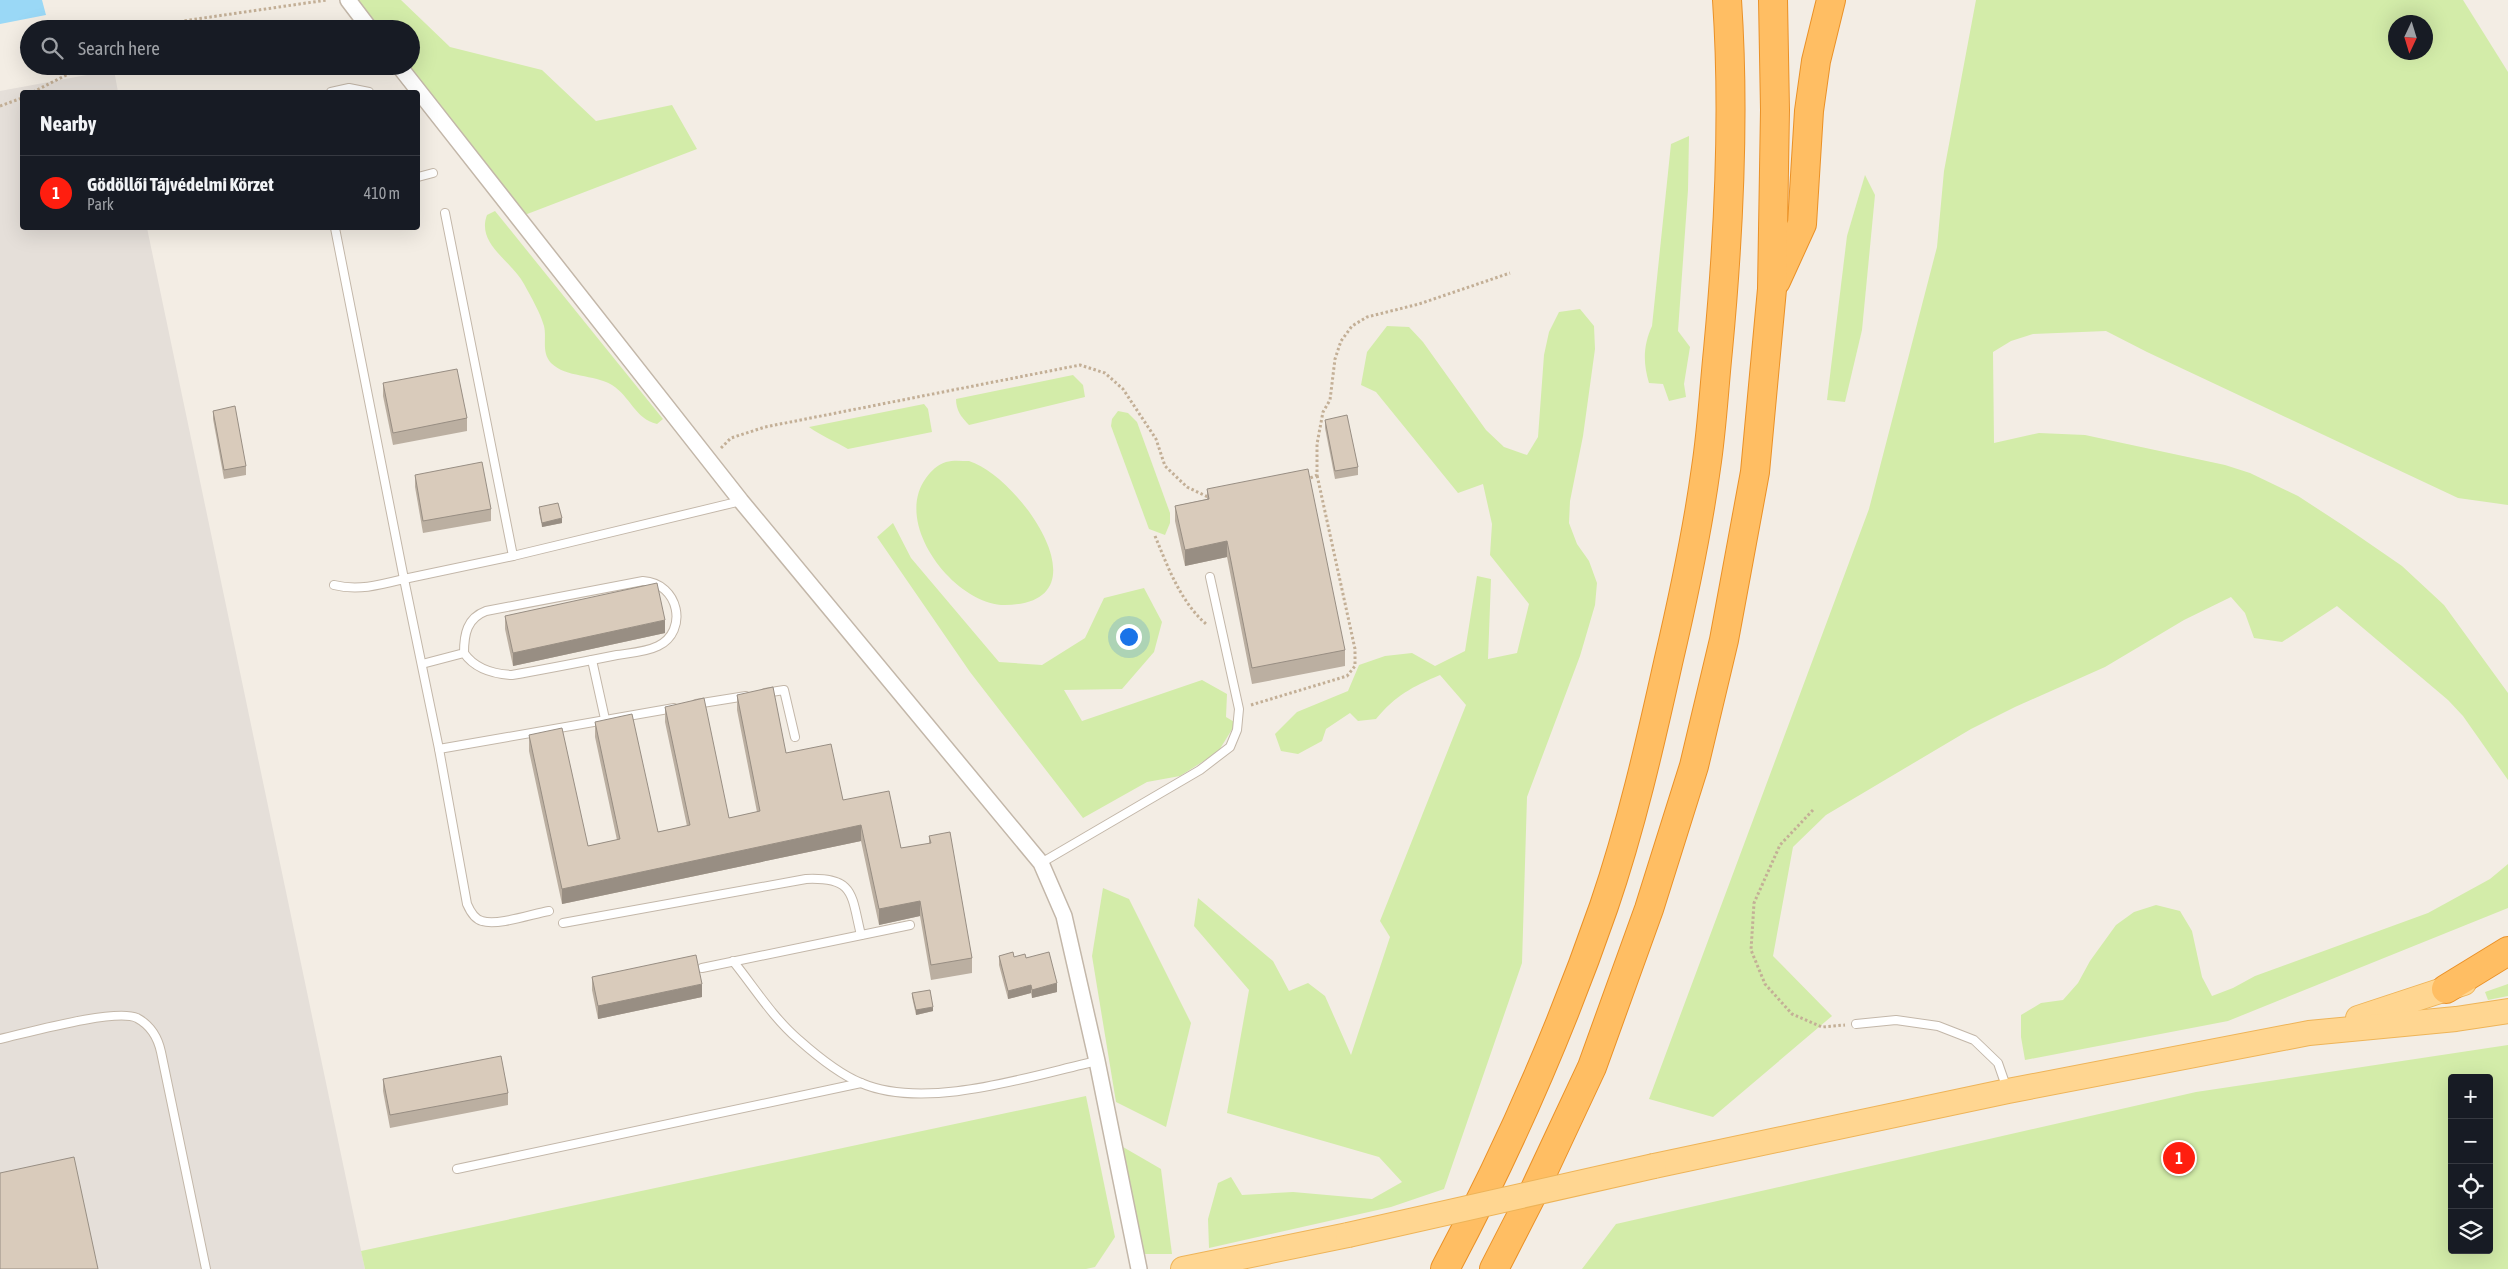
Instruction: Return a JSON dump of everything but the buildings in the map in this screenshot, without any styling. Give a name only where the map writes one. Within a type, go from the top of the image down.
[{"type":"highway","points":[[1445,1269],[1479,1205],[1538,1074],[1604,904],[1648,754],[1693,553],[1707,466],[1724,288],[1730,108],[1727,0]]},
{"type":"highway","points":[[1494,1269],[1533,1194],[1592,1067],[1649,909],[1694,766],[1732,603],[1755,472],[1772,289],[1775,110],[1773,0]]},
{"type":"highway","points":[[1772,289],[1802,224],[1809,111],[1816,61],[1831,0]]},
{"type":"highway","points":[[2446,989],[2508,951]]},
{"type":"main road","points":[[2308,1033],[2508,967]]},
{"type":"main road","points":[[1183,1269],[1348,1235],[1654,1166],[2008,1091],[2308,1033],[2456,1019],[2508,1011]]},
{"type":"street","points":[[348,0],[363,20]]},
{"type":"street","points":[[407,75],[419,90]]},
{"type":"street","points":[[420,91],[741,501],[1041,863],[1064,916],[1097,1062],[1139,1269]]},
{"type":"lane","points":[[340,90],[349,88],[360,90]]},
{"type":"lane","points":[[420,176],[433,173]]},
{"type":"lane","points":[[445,213],[513,556]]},
{"type":"lane","points":[[334,230],[439,748],[467,904],[473,916],[482,922],[498,921],[549,911]]},
{"type":"lane","points":[[334,585],[350,589],[364,588],[513,556],[741,501]]},
{"type":"lane","points":[[1041,863],[1200,770],[1230,747],[1237,730],[1239,709],[1210,577]]},
{"type":"lane","points":[[643,581],[655,582],[663,586],[672,598],[677,613],[673,628],[665,641],[648,649],[592,660],[512,675],[500,675],[477,666],[464,653],[468,625],[479,614],[486,611],[643,581]]},
{"type":"lane","points":[[422,664],[464,653]]},
{"type":"lane","points":[[592,660],[605,719]]},
{"type":"lane","points":[[690,705],[784,690],[796,737]]},
{"type":"lane","points":[[439,748],[680,707]]},
{"type":"lane","points":[[563,923],[806,879],[827,878],[839,882],[852,896],[861,935]]},
{"type":"lane","points":[[702,968],[910,925]]},
{"type":"lane","points":[[733,961],[797,1040],[823,1060],[862,1083],[894,1092],[925,1094],[961,1091],[1097,1062]]},
{"type":"lane","points":[[0,1039],[114,1016],[136,1018],[150,1028],[161,1052],[206,1269]]},
{"type":"lane","points":[[1856,1024],[1896,1020],[1938,1026],[1974,1040],[1998,1063],[2008,1091]]},
{"type":"lane","points":[[457,1169],[862,1083]]},
{"type":"path","points":[[196,20],[327,0]]},
{"type":"path","points":[[37,90],[66,75]]},
{"type":"path","points":[[0,106],[20,99]]},
{"type":"path","points":[[1244,708],[1347,676],[1354,666],[1355,649],[1317,475],[1317,444],[1323,412],[1330,400],[1334,359],[1341,341],[1352,326],[1367,317],[1419,304],[1510,273]]},
{"type":"path","points":[[709,458],[731,438],[765,427],[1080,365],[1105,373],[1123,389],[1156,439],[1165,466],[1170,471],[1187,487],[1208,498],[1217,496]]},
{"type":"path","points":[[1299,482],[1317,475]]},
{"type":"path","points":[[1156,536],[1172,580],[1197,616],[1224,639]]},
{"type":"path","points":[[1813,810],[1780,845],[1754,904],[1751,950],[1765,984],[1792,1014],[1822,1027],[1856,1024]]},
{"type":"shaded area","points":[[87,75],[115,75],[118,90],[20,90],[20,230],[147,230],[365,1269],[0,1269],[0,91]]},
{"type":"green space","points":[[357,0],[401,0],[450,47],[542,70],[596,121],[672,105],[697,149],[522,216],[415,75],[420,75],[420,20],[372,20]]},
{"type":"green space","points":[[1976,0],[2463,0],[2508,72],[2508,505],[2458,498],[2106,331],[2033,334],[2011,341],[1993,352],[1994,443],[2039,433],[2085,435],[2225,465],[2250,473],[2298,496],[2344,526],[2402,566],[2444,605],[2508,693],[2508,780],[2463,716],[2448,700],[2337,606],[2282,642],[2254,638],[2245,613],[2231,597],[2184,620],[2105,667],[1971,729],[1826,815],[1793,847],[1773,956],[1832,1016],[1713,1117],[1649,1099],[1869,509],[1937,247],[1944,171]]},
{"type":"green space","points":[[1689,136],[1688,190],[1678,331],[1690,347],[1684,384],[1686,397],[1669,401],[1663,384],[1649,383],[1645,354],[1652,326],[1671,144]]},
{"type":"green space","points":[[1865,175],[1875,195],[1862,330],[1845,402],[1827,400],[1847,236]]},
{"type":"green space","points":[[495,211],[663,419],[657,424],[643,417],[624,395],[612,385],[597,379],[572,374],[557,368],[551,363],[545,350],[544,326],[535,305],[519,276],[497,252],[486,235],[487,215]]},
{"type":"green space","points":[[1580,309],[1594,326],[1595,349],[1583,436],[1570,501],[1569,523],[1577,544],[1589,561],[1597,583],[1595,605],[1580,656],[1527,797],[1522,963],[1444,1189],[1391,1207],[1209,1248],[1208,1219],[1218,1183],[1231,1177],[1242,1195],[1293,1192],[1372,1199],[1402,1182],[1379,1157],[1227,1113],[1249,990],[1194,926],[1198,898],[1273,961],[1289,991],[1308,983],[1325,996],[1351,1055],[1390,937],[1380,921],[1466,705],[1440,675],[1405,692],[1376,719],[1358,721],[1350,713],[1326,729],[1322,741],[1298,754],[1281,751],[1275,734],[1297,712],[1348,691],[1359,665],[1385,656],[1412,653],[1435,666],[1465,651],[1477,576],[1491,579],[1488,659],[1517,653],[1529,604],[1490,555],[1492,524],[1483,484],[1458,493],[1376,392],[1361,385],[1367,352],[1387,326],[1409,327],[1423,342],[1486,430],[1504,447],[1527,455],[1538,437],[1544,355],[1549,332],[1559,312]]},
{"type":"green space","points":[[1073,375],[1083,385],[1085,397],[969,425],[961,416],[957,407],[956,399]]},
{"type":"green space","points":[[924,404],[928,409],[932,432],[848,449],[809,427]]},
{"type":"green space","points":[[1118,411],[1128,413],[1137,422],[1170,513],[1170,523],[1165,535],[1149,529],[1111,426],[1112,419]]},
{"type":"green space","points":[[969,461],[989,472],[1011,490],[1030,513],[1045,539],[1053,563],[1050,584],[1035,599],[1005,605],[986,601],[967,592],[949,577],[934,559],[923,538],[917,517],[918,497],[926,478],[934,468],[943,463]]},
{"type":"green space","points":[[893,523],[911,558],[999,662],[1042,665],[1085,638],[1104,598],[1144,588],[1162,622],[1154,652],[1122,689],[1064,690],[1082,721],[1202,680],[1227,694],[1226,717],[1236,723],[1218,752],[1180,776],[1147,782],[1083,818],[970,672],[877,537]]},
{"type":"green space","points":[[2508,864],[2508,908],[2228,1021],[2025,1060],[2021,1037],[2021,1015],[2041,1003],[2063,1000],[2078,983],[2090,961],[2116,925],[2134,912],[2156,905],[2180,911],[2192,931],[2202,977],[2212,996],[2233,988],[2255,976],[2428,913],[2490,879]]},
{"type":"green space","points":[[1103,888],[1129,899],[1191,1023],[1166,1127],[1116,1102],[1092,956]]},
{"type":"green space","points":[[2508,984],[2508,996],[2488,1000],[2485,992]]},
{"type":"green space","points":[[2508,1045],[2508,1269],[1582,1269],[1616,1224],[2196,1092]]},
{"type":"green space","points":[[1086,1096],[1115,1237],[1095,1267],[1086,1269],[365,1269],[361,1251]]},
{"type":"green space","points":[[1123,1147],[1161,1169],[1172,1254],[1144,1254]]},
{"type":"water","points":[[0,0],[42,0],[46,15],[0,24]]},
{"type":"place","name":"Gödöllői Tájvédelmi Körzet","points":[[2179,1158]]}]
